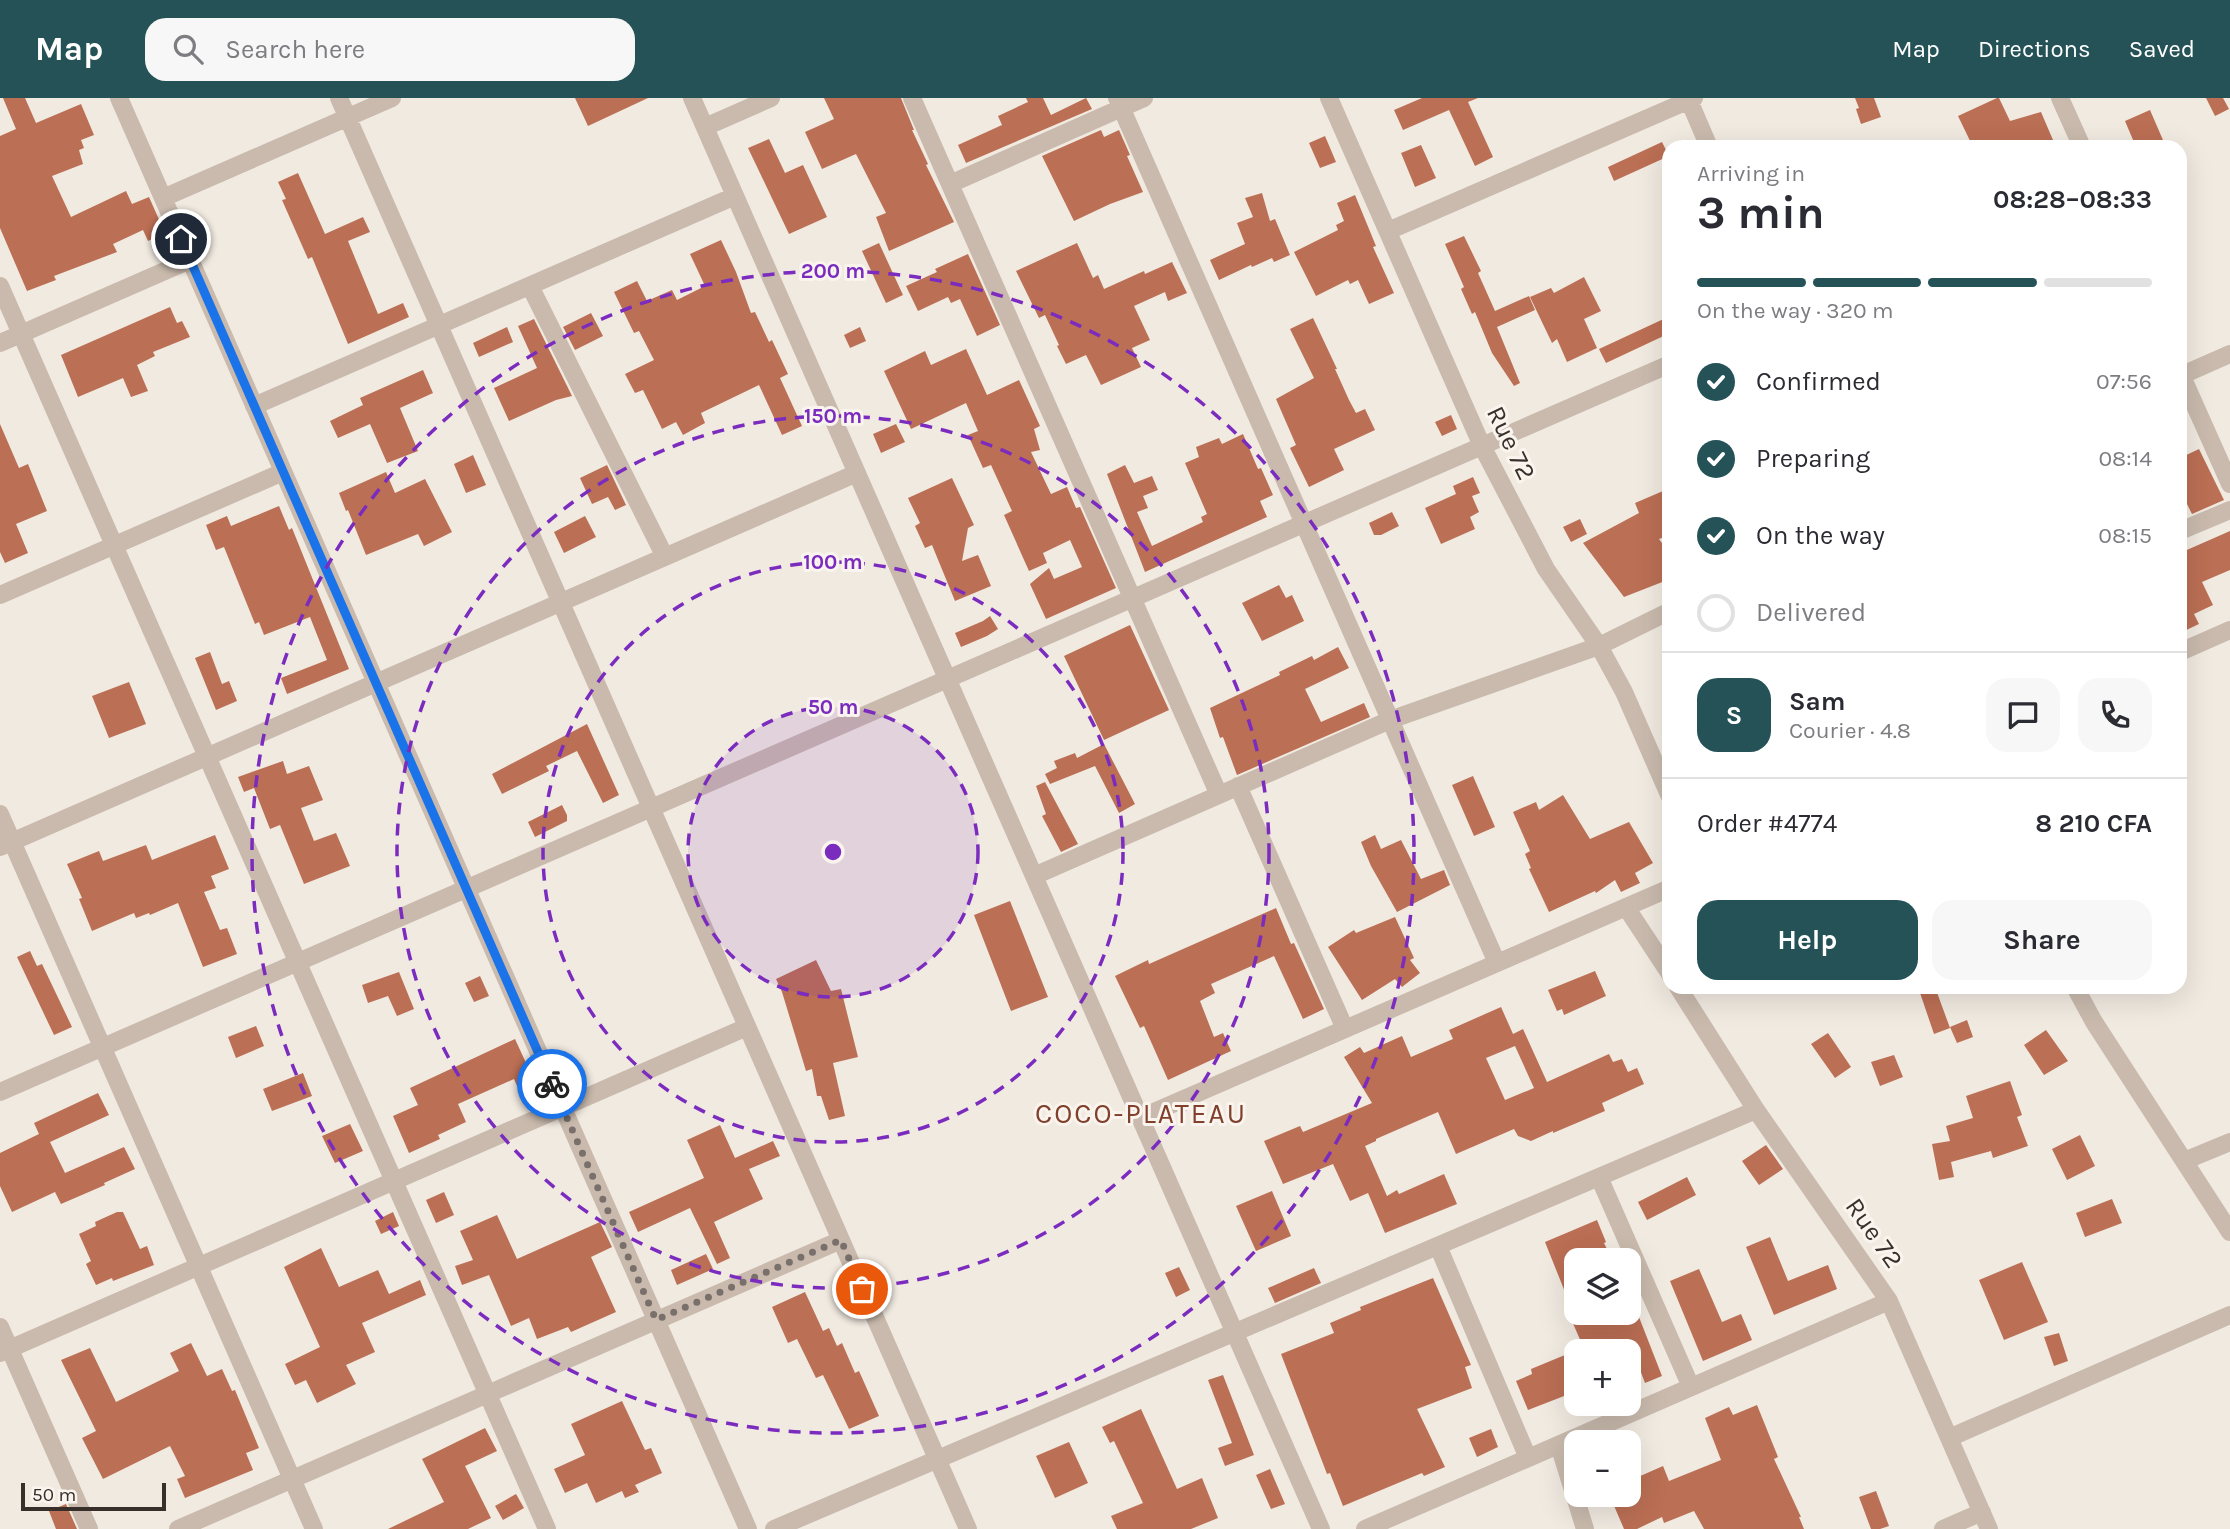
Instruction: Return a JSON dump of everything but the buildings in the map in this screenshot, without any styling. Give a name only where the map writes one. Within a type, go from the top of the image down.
[{"type":"street","points":[[119,98],[748,1529]]},
{"type":"street","points":[[339,98],[968,1529]]},
{"type":"street","points":[[163,198],[392,98]]},
{"type":"street","points":[[692,98],[1321,1529]]},
{"type":"street","points":[[705,127],[771,98]]},
{"type":"street","points":[[912,98],[1219,795]]},
{"type":"street","points":[[950,184],[1119,103],[1144,98]]},
{"type":"street","name":"Rue 72","points":[[1329,98],[1482,446],[1546,569],[1599,646],[1662,779]]},
{"type":"street","points":[[2060,98],[2079,140]]},
{"type":"street","points":[[1388,231],[1690,99],[1706,140]]},
{"type":"street","points":[[1119,103],[1497,963]]},
{"type":"street","points":[[254,406],[735,196]]},
{"type":"street","points":[[0,343],[190,260]]},
{"type":"street","points":[[0,286],[547,1529]]},
{"type":"street","points":[[530,286],[665,557]]},
{"type":"street","points":[[2187,372],[2230,354]]},
{"type":"street","points":[[0,1092],[1662,367]]},
{"type":"street","points":[[2187,387],[2230,484]]},
{"type":"street","points":[[0,595],[283,472]]},
{"type":"street","points":[[6,844],[857,473]]},
{"type":"street","points":[[2187,528],[2230,510]]},
{"type":"street","points":[[1034,876],[1390,720],[1599,646],[1662,615]]},
{"type":"street","points":[[2187,649],[2230,631]]},
{"type":"street","points":[[1238,786],[1345,1029]]},
{"type":"street","points":[[0,814],[6,844],[103,1047],[314,1529]]},
{"type":"street","points":[[1140,1118],[1662,891]]},
{"type":"street","points":[[1626,906],[1662,962]]},
{"type":"street","name":"Rue 72","points":[[1682,994],[1756,1110],[1889,1301],[1989,1529]]},
{"type":"street","points":[[2079,994],[2094,1022],[2230,1232]]},
{"type":"street","points":[[5,1351],[747,1027]]},
{"type":"street","points":[[774,1529],[1756,1110]]},
{"type":"street","points":[[2184,1161],[2230,1142]]},
{"type":"street","points":[[1600,1177],[1691,1387]]},
{"type":"street","points":[[178,1529],[841,1240]]},
{"type":"street","points":[[1438,1246],[1528,1458]]},
{"type":"street","points":[[1365,1529],[1889,1301]]},
{"type":"street","points":[[1949,1438],[2230,1315]]},
{"type":"street","points":[[0,1327],[5,1351],[89,1529]]},
{"type":"street","points":[[1559,1445],[1585,1529]]},
{"type":"street","points":[[1943,1529],[1982,1512]]},
{"type":"way so far","points":[[552,1084],[656,1320],[841,1240],[862,1289]]},
{"type":"district","name":"COCO-PLATEAU","points":[[1141,1113]]},
{"type":"route","points":[[181,239],[552,1084]]}]
